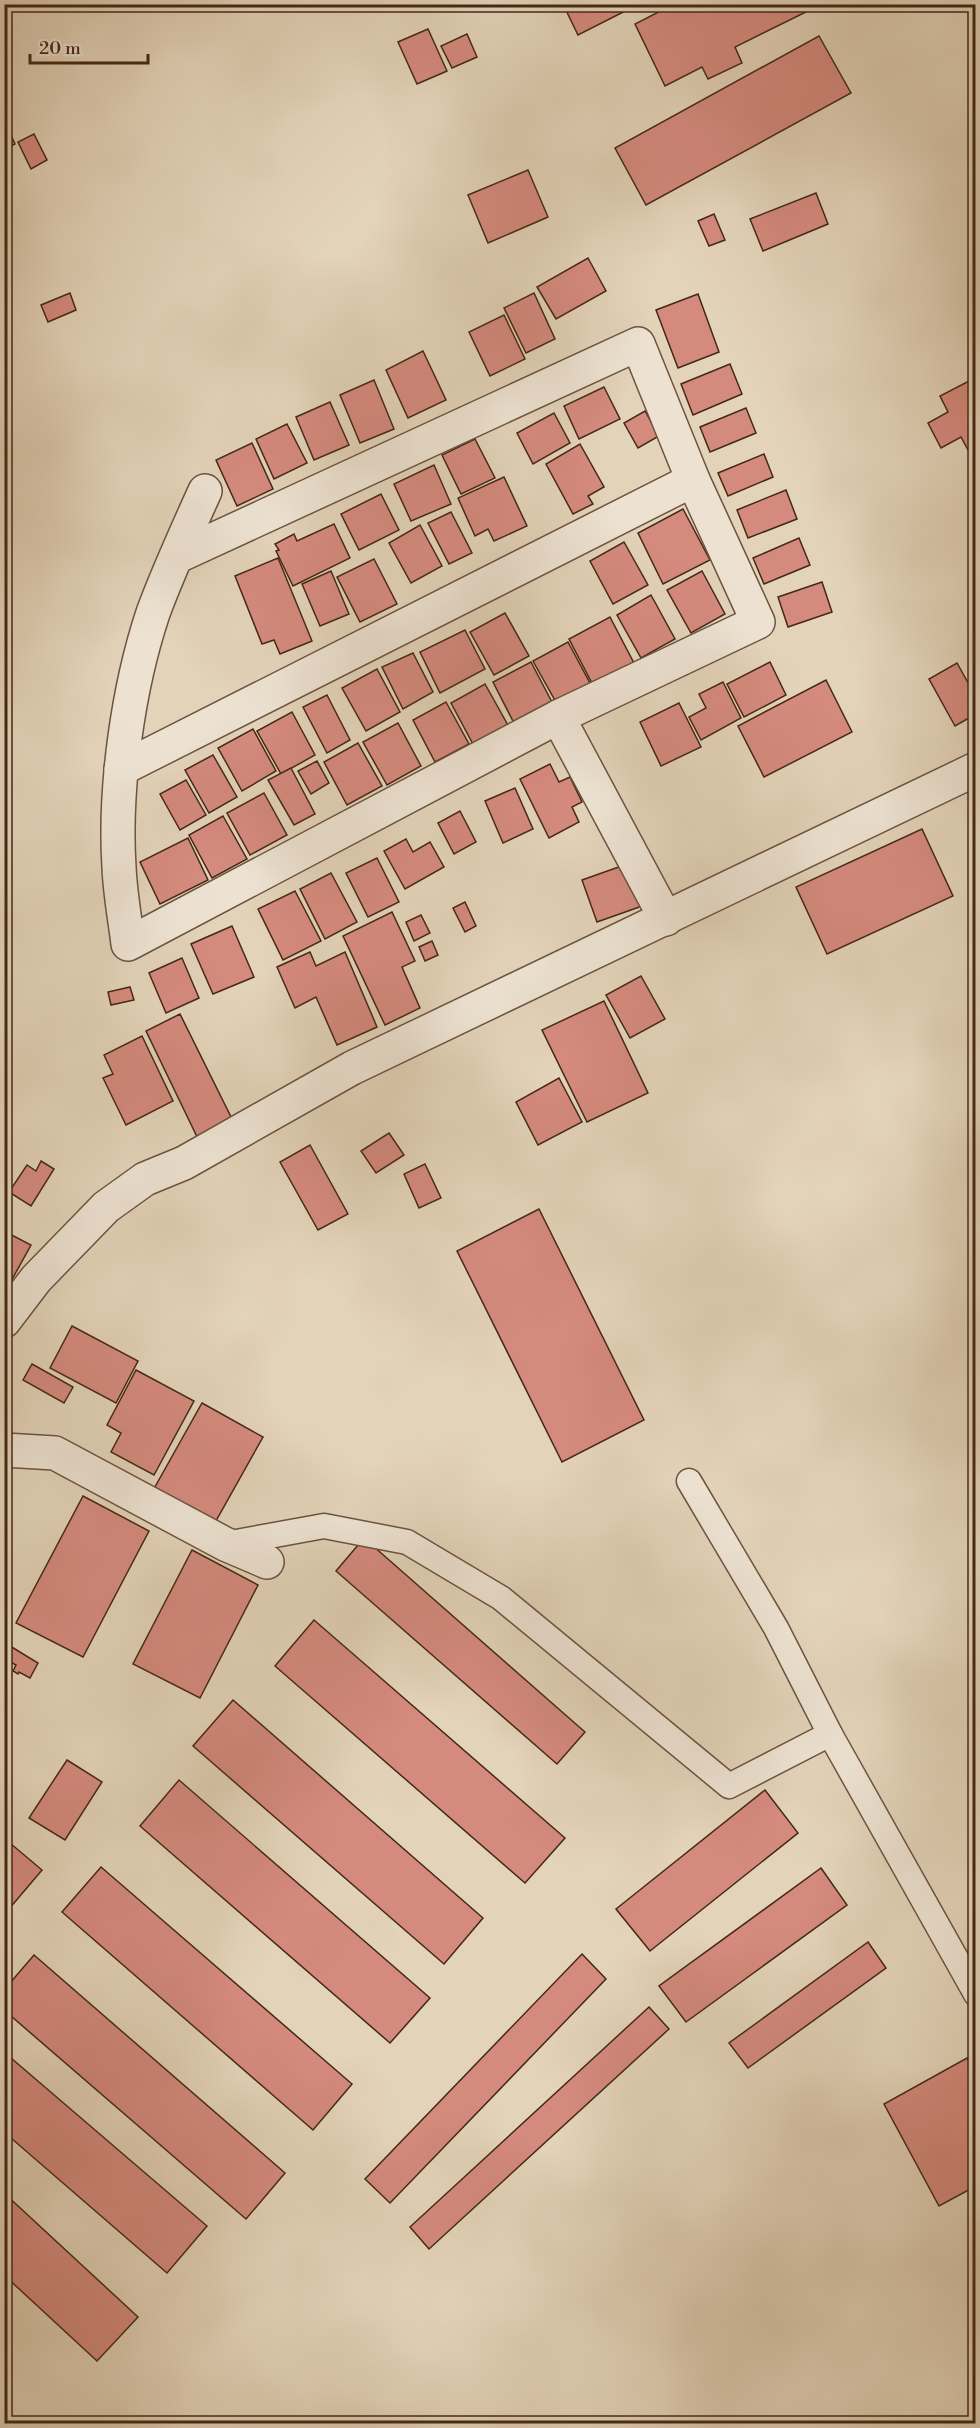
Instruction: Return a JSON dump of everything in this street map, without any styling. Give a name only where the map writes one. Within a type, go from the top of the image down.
[{"type":"street","points":[[176,557],[638,344],[693,480],[758,622],[558,717],[128,944],[119,867],[121,769],[134,690],[150,625],[176,557],[205,491]]},
{"type":"street","points":[[121,769],[693,480]]},
{"type":"street","points":[[558,717],[666,919]]},
{"type":"street","points":[[4,1321],[36,1279],[106,1207],[145,1179],[184,1163],[352,1068],[975,769]]},
{"type":"street","points":[[4,1450],[55,1453],[225,1544],[267,1562]]},
{"type":"lane","points":[[689,1480],[776,1628],[831,1734],[975,1994]]},
{"type":"lane","points":[[225,1544],[324,1526],[407,1542],[501,1598],[729,1786],[831,1734]]},
{"type":"building","points":[[563,4],[639,4],[578,35]]},
{"type":"building","points":[[674,4],[822,4],[735,47],[742,63],[708,79],[702,67],[665,86],[635,24]]},
{"type":"building","points":[[428,29],[447,71],[417,84],[398,42]]},
{"type":"building","points":[[467,34],[477,57],[452,68],[441,46]]},
{"type":"building","points":[[819,36],[851,93],[646,205],[615,148]]},
{"type":"building","points":[[9,131],[15,144],[4,150],[4,133]]},
{"type":"building","points":[[34,134],[47,160],[31,169],[18,142]]},
{"type":"building","points":[[528,170],[548,217],[488,243],[468,195]]},
{"type":"building","points":[[816,193],[828,224],[763,251],[750,219]]},
{"type":"building","points":[[714,214],[725,240],[709,246],[698,221]]},
{"type":"building","points":[[588,258],[606,291],[556,319],[537,287]]},
{"type":"building","points":[[70,293],[76,310],[48,322],[41,305]]},
{"type":"building","points":[[534,293],[555,339],[526,353],[504,308]]},
{"type":"building","points":[[698,294],[719,352],[678,368],[656,310]]},
{"type":"building","points":[[504,315],[525,359],[490,376],[469,332]]},
{"type":"building","points":[[423,351],[446,400],[408,418],[386,370]]},
{"type":"building","points":[[730,364],[742,394],[693,415],[681,384]]},
{"type":"building","points":[[374,380],[394,429],[360,443],[340,395]]},
{"type":"building","points":[[969,381],[976,394],[976,465],[961,437],[941,448],[928,423],[948,412],[940,396]]},
{"type":"building","points":[[604,387],[620,419],[579,439],[564,406]]},
{"type":"building","points":[[330,402],[349,445],[314,460],[296,417]]},
{"type":"building","points":[[746,408],[756,433],[710,452],[700,427]]},
{"type":"building","points":[[645,411],[659,436],[638,448],[624,423]]},
{"type":"building","points":[[554,413],[570,443],[533,464],[517,433]]},
{"type":"building","points":[[287,424],[307,463],[274,479],[256,439]]},
{"type":"building","points":[[475,439],[495,478],[461,494],[442,455]]},
{"type":"building","points":[[252,443],[273,489],[237,506],[216,460]]},
{"type":"building","points":[[580,444],[604,487],[588,496],[593,504],[573,514],[546,464]]},
{"type":"building","points":[[764,454],[773,477],[728,496],[718,473]]},
{"type":"building","points":[[434,465],[451,504],[411,521],[394,484]]},
{"type":"building","points":[[504,477],[527,526],[494,541],[488,529],[475,536],[458,498]]},
{"type":"building","points":[[786,490],[797,519],[748,538],[737,510]]},
{"type":"building","points":[[381,494],[399,530],[359,550],[341,514]]},
{"type":"building","points":[[683,509],[710,560],[663,584],[638,533]]},
{"type":"building","points":[[451,512],[472,553],[449,564],[428,523]]},
{"type":"building","points":[[334,524],[350,558],[293,586],[276,551],[279,550],[275,544],[294,534],[297,541]]},
{"type":"building","points":[[420,525],[442,566],[411,583],[389,543]]},
{"type":"building","points":[[799,538],[810,565],[764,584],[753,558]]},
{"type":"building","points":[[624,542],[648,585],[613,604],[590,561]]},
{"type":"building","points":[[278,558],[312,641],[280,654],[274,640],[262,644],[235,576]]},
{"type":"building","points":[[374,559],[397,604],[360,622],[337,577]]},
{"type":"building","points":[[331,571],[349,614],[320,626],[302,584]]},
{"type":"building","points":[[702,571],[725,614],[691,633],[667,590]]},
{"type":"building","points":[[822,582],[832,612],[788,627],[778,597]]},
{"type":"building","points":[[651,595],[675,639],[641,658],[617,615]]},
{"type":"building","points":[[505,613],[529,656],[494,675],[470,632]]},
{"type":"building","points":[[610,617],[636,667],[595,689],[569,639]]},
{"type":"building","points":[[465,630],[485,669],[440,693],[420,652]]},
{"type":"building","points":[[568,642],[591,685],[557,704],[533,661]]},
{"type":"building","points":[[413,653],[433,692],[403,709],[382,667]]},
{"type":"building","points":[[531,662],[554,706],[516,727],[493,682]]},
{"type":"building","points":[[770,662],[786,695],[744,717],[727,684]]},
{"type":"building","points":[[957,663],[976,697],[976,714],[955,726],[929,679]]},
{"type":"building","points":[[377,669],[400,712],[366,731],[342,688]]},
{"type":"building","points":[[826,680],[852,732],[764,777],[738,726]]},
{"type":"building","points":[[723,682],[741,718],[701,740],[689,717],[706,708],[699,694]]},
{"type":"building","points":[[485,684],[509,727],[474,746],[451,703]]},
{"type":"building","points":[[327,695],[350,740],[327,753],[303,707]]},
{"type":"building","points":[[446,702],[469,744],[435,762],[413,720]]},
{"type":"building","points":[[679,703],[701,747],[661,766],[640,722]]},
{"type":"building","points":[[292,712],[315,755],[281,774],[257,731]]},
{"type":"building","points":[[398,723],[421,766],[387,785],[363,742]]},
{"type":"building","points":[[253,729],[276,771],[242,791],[218,748]]},
{"type":"building","points":[[358,743],[382,786],[347,805],[324,762]]},
{"type":"building","points":[[213,755],[237,797],[209,813],[185,770]]},
{"type":"building","points":[[317,761],[329,783],[311,794],[298,771]]},
{"type":"building","points":[[550,764],[559,782],[570,777],[582,802],[572,807],[579,822],[549,838],[520,779]]},
{"type":"building","points":[[291,768],[315,814],[294,825],[268,780]]},
{"type":"building","points":[[186,780],[206,815],[180,830],[160,794]]},
{"type":"building","points":[[515,788],[533,829],[503,843],[485,801]]},
{"type":"building","points":[[264,793],[287,835],[250,855],[227,813]]},
{"type":"building","points":[[460,811],[476,842],[454,854],[438,823]]},
{"type":"building","points":[[223,816],[247,859],[212,878],[189,835]]},
{"type":"building","points":[[922,829],[953,896],[827,954],[796,887]]},
{"type":"building","points":[[188,838],[208,880],[160,904],[140,862]]},
{"type":"building","points":[[406,839],[413,852],[430,842],[444,867],[405,889],[384,851]]},
{"type":"building","points":[[377,858],[399,902],[368,917],[346,873]]},
{"type":"building","points":[[630,863],[645,905],[597,922],[582,880]]},
{"type":"building","points":[[331,873],[357,922],[325,939],[300,889]]},
{"type":"building","points":[[295,891],[321,941],[283,960],[258,909]]},
{"type":"building","points":[[465,902],[476,926],[465,932],[453,908]]},
{"type":"building","points":[[392,912],[415,961],[402,967],[420,1008],[385,1025],[343,936]]},
{"type":"building","points":[[421,915],[430,933],[414,941],[406,922]]},
{"type":"building","points":[[232,926],[254,977],[213,994],[191,944]]},
{"type":"building","points":[[432,941],[438,955],[425,961],[419,947]]},
{"type":"building","points":[[310,952],[316,966],[345,952],[377,1027],[337,1045],[316,997],[295,1008],[277,967]]},
{"type":"building","points":[[182,958],[199,998],[166,1013],[149,973]]},
{"type":"building","points":[[641,976],[665,1019],[630,1038],[606,995]]},
{"type":"building","points":[[130,987],[134,1000],[111,1005],[108,992]]},
{"type":"building","points":[[604,1001],[648,1093],[587,1122],[542,1030]]},
{"type":"building","points":[[180,1014],[235,1125],[200,1143],[146,1031]]},
{"type":"building","points":[[142,1036],[173,1101],[126,1125],[103,1078],[113,1074],[104,1055]]},
{"type":"building","points":[[559,1078],[582,1122],[538,1145],[516,1102]]},
{"type":"building","points":[[389,1133],[404,1155],[376,1173],[361,1151]]},
{"type":"building","points":[[310,1145],[348,1214],[318,1230],[280,1162]]},
{"type":"building","points":[[41,1161],[54,1169],[31,1206],[9,1192],[27,1165],[36,1171]]},
{"type":"building","points":[[425,1164],[441,1198],[419,1208],[404,1174]]},
{"type":"building","points":[[539,1209],[644,1420],[562,1462],[457,1251]]},
{"type":"building","points":[[4,1231],[31,1245],[4,1294]]},
{"type":"building","points":[[72,1326],[138,1361],[116,1403],[50,1368]]},
{"type":"building","points":[[32,1364],[73,1387],[64,1403],[23,1380]]},
{"type":"building","points":[[136,1370],[194,1401],[154,1475],[111,1452],[121,1433],[107,1425]]},
{"type":"building","points":[[202,1403],[263,1437],[212,1528],[151,1494]]},
{"type":"building","points":[[83,1496],[149,1531],[83,1657],[16,1623]]},
{"type":"building","points":[[364,1538],[585,1732],[557,1764],[336,1571]]},
{"type":"building","points":[[192,1550],[258,1585],[200,1698],[133,1664]]},
{"type":"building","points":[[314,1620],[565,1838],[525,1883],[275,1666]]},
{"type":"building","points":[[10,1646],[38,1663],[30,1678],[13,1671],[16,1665],[4,1658]]},
{"type":"building","points":[[233,1700],[483,1918],[444,1964],[193,1746]]},
{"type":"building","points":[[67,1760],[102,1782],[65,1840],[29,1818]]},
{"type":"building","points":[[179,1780],[430,1998],[390,2043],[140,1826]]},
{"type":"building","points":[[765,1790],[798,1833],[650,1951],[616,1909]]},
{"type":"building","points":[[4,1838],[42,1870],[9,1909],[4,1905]]},
{"type":"building","points":[[101,1867],[352,2084],[313,2130],[62,1912]]},
{"type":"building","points":[[821,1868],[847,1905],[686,2022],[659,1986]]},
{"type":"building","points":[[868,1942],[886,1968],[748,2068],[729,2043]]},
{"type":"building","points":[[582,1954],[606,1979],[390,2203],[365,2179]]},
{"type":"building","points":[[34,1955],[285,2173],[246,2219],[4,2010],[4,1990]]},
{"type":"building","points":[[649,2007],[669,2029],[429,2249],[410,2227]]},
{"type":"building","points":[[4,2052],[207,2226],[167,2273],[4,2132]]},
{"type":"building","points":[[967,2058],[976,2073],[976,2186],[939,2206],[884,2104]]},
{"type":"building","points":[[4,2193],[138,2317],[97,2361],[4,2275]]}]
